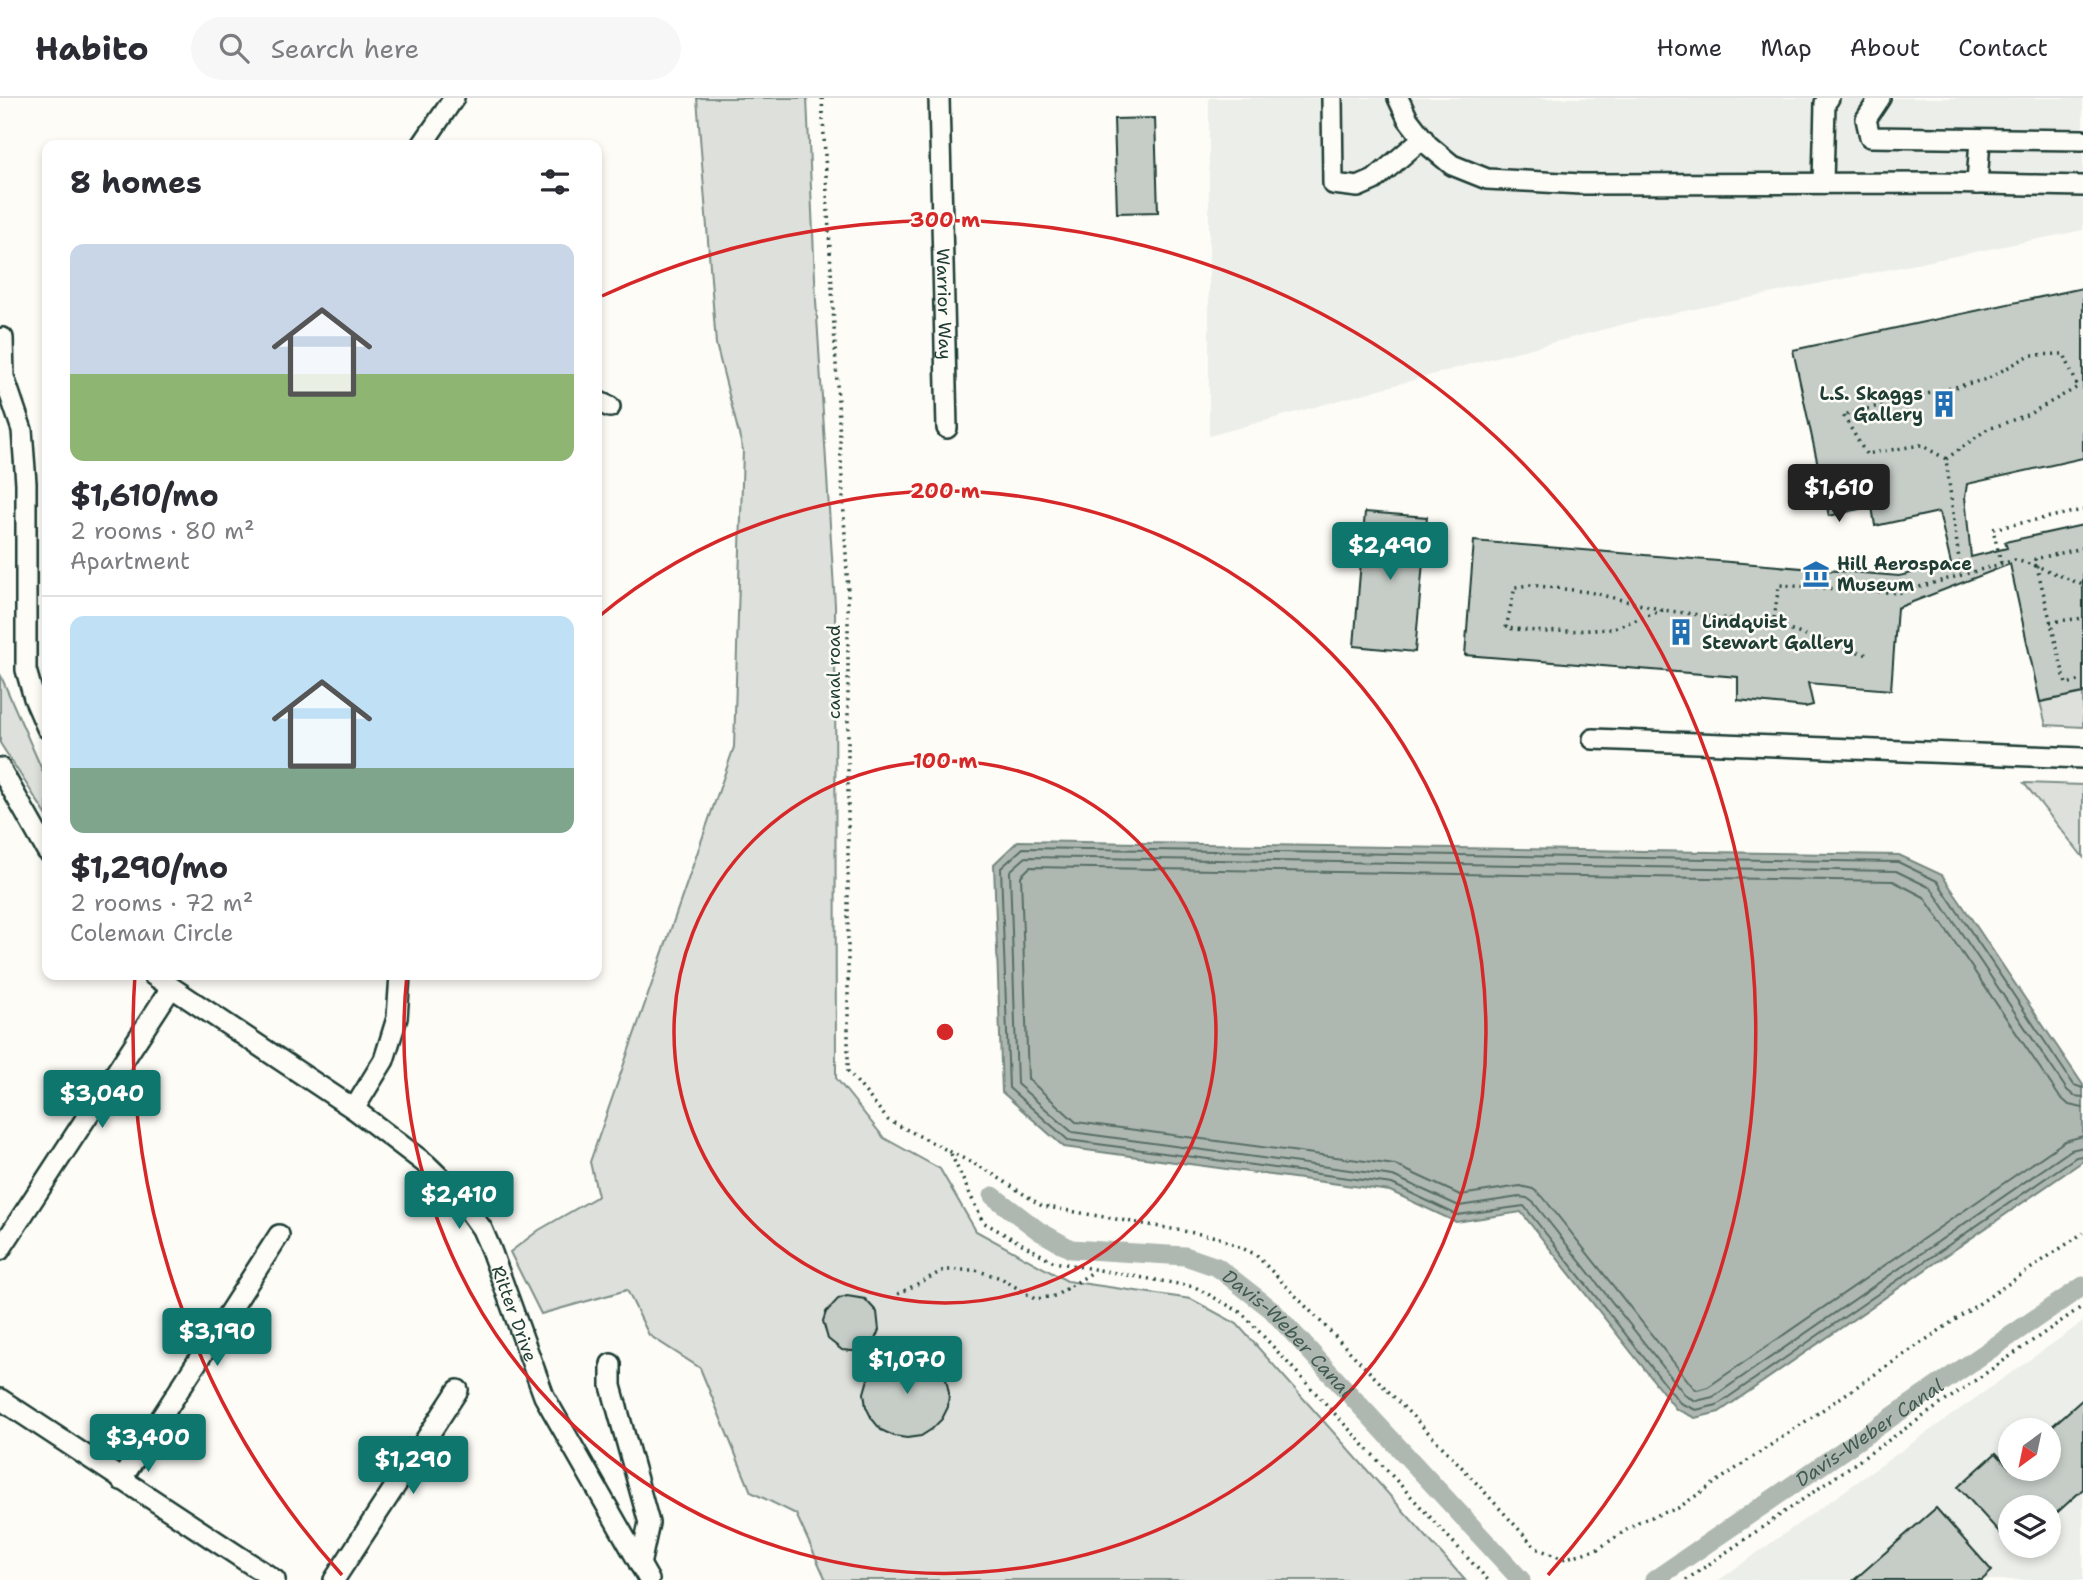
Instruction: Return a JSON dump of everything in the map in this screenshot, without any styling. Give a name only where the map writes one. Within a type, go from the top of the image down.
[{"type":"street","points":[[425,140],[454,98]]},
{"type":"street","name":"Warrior Way","points":[[939,98],[947,428]]},
{"type":"street","points":[[1332,98],[1333,184],[1358,187],[1374,180],[1423,138]]},
{"type":"street","points":[[1398,98],[1408,119],[1423,138],[1452,165],[1487,179],[1581,184],[2083,186]]},
{"type":"street","points":[[1823,183],[1825,103],[1829,98]]},
{"type":"street","points":[[1880,98],[1866,119],[1870,137],[2083,140]]},
{"type":"street","points":[[1977,184],[1980,139]]},
{"type":"street","points":[[3,338],[4,377],[22,430],[25,470],[26,670],[42,716]]},
{"type":"street","points":[[1593,739],[2083,758]]},
{"type":"street","points":[[0,768],[42,842]]},
{"type":"street","points":[[0,1250],[162,980]]},
{"type":"street","name":"Ritter Drive","points":[[162,980],[354,1110],[441,1178],[456,1193],[481,1229],[544,1396],[646,1576]]},
{"type":"street","points":[[354,1110],[384,1060],[397,1018],[400,980]]},
{"type":"street","points":[[121,1480],[279,1235]]},
{"type":"street","points":[[611,1364],[611,1386],[649,1523],[646,1576]]},
{"type":"street","points":[[334,1580],[458,1390]]},
{"type":"street","points":[[0,1399],[275,1580]]},
{"type":"path","name":"canal road","points":[[822,98],[848,592],[848,1071],[888,1120],[988,1171],[1042,1206],[1217,1237],[1255,1254],[1458,1463],[1536,1548],[1563,1559],[1598,1549],[1640,1521],[1678,1508],[2083,1233]]},
{"type":"path","points":[[2064,354],[2078,387],[2029,414],[1986,430],[1946,459],[1921,445],[1866,454],[1843,415],[1987,379],[2030,355],[2064,354]]},
{"type":"path","points":[[1946,459],[1961,575]]},
{"type":"path","points":[[2001,563],[1993,529],[2083,510]]},
{"type":"path","points":[[2083,548],[2035,559],[2066,684],[2083,680]]},
{"type":"path","points":[[1773,625],[1779,585],[1898,593],[2015,560],[2083,585]]},
{"type":"path","points":[[1663,610],[1611,629],[1545,632],[1506,628],[1515,587],[1523,586],[1589,592],[1663,610],[1773,625],[1868,654]]},
{"type":"path","points":[[2050,622],[2083,618]]},
{"type":"path","points":[[950,1152],[984,1222],[1054,1262],[1195,1287],[1242,1313],[1488,1580]]},
{"type":"path","points":[[898,1294],[944,1270],[975,1270],[1001,1278],[1035,1299],[1055,1296],[1095,1271]]},
{"type":"path","points":[[1686,1580],[2083,1306]]},
{"type":"shaded area","points":[[697,98],[807,98],[816,301],[835,605],[836,1078],[884,1138],[940,1169],[976,1231],[1067,1281],[1191,1299],[1237,1324],[1465,1580],[826,1580],[796,1514],[751,1492],[700,1368],[649,1335],[627,1290],[541,1314],[510,1252],[539,1230],[598,1196],[590,1162],[734,747],[743,450],[716,344]]},
{"type":"shaded area","points":[[1209,98],[2083,98],[2083,230],[1640,320],[1209,436]]},
{"type":"shaded area","points":[[0,674],[42,770],[42,808],[0,743]]},
{"type":"shaded area","points":[[2083,693],[2083,727],[2046,725],[2040,702]]},
{"type":"shaded area","points":[[2024,783],[2083,785],[2083,857]]},
{"type":"shaded area","points":[[2083,1322],[2083,1580],[1719,1580]]},
{"type":"water","points":[[1018,841],[1899,855],[1942,875],[2083,1085],[2083,1161],[1719,1412],[1695,1418],[1676,1409],[1521,1212],[1456,1222],[1390,1191],[1064,1147],[1002,1092],[994,864]]},
{"type":"building","points":[[1155,118],[1158,212],[1117,213],[1114,119]]},
{"type":"building","points":[[2083,288],[2083,458],[1967,484],[1965,497],[1971,557],[2007,548],[2005,542],[2083,525],[2083,693],[2040,702],[2010,564],[1897,608],[1891,690],[1808,683],[1813,705],[1805,707],[1738,700],[1738,677],[1465,655],[1474,541],[1899,576],[1951,564],[1939,512],[1875,526],[1872,506],[1829,516],[1793,350]]},
{"type":"building","points":[[1365,512],[1427,517],[1415,652],[1354,646]]},
{"type":"building","points":[[847,1296],[865,1299],[877,1312],[879,1330],[871,1349],[842,1350],[828,1339],[823,1321],[826,1312],[838,1299]]},
{"type":"building","points":[[900,1354],[914,1354],[927,1359],[946,1379],[948,1407],[942,1419],[921,1436],[907,1438],[881,1430],[866,1407],[864,1393],[868,1379],[880,1361]]},
{"type":"building","points":[[2083,1399],[2083,1489],[2061,1509],[2061,1495],[1998,1495],[1998,1531],[1958,1487],[1996,1453],[1998,1481],[2061,1481],[2061,1418]]},
{"type":"building","points":[[1936,1508],[1992,1571],[1982,1580],[1854,1580]]},
{"type":"waterway","name":"Davis-Weber Canal","points":[[993,1196],[1039,1231],[1071,1249],[1185,1256],[1217,1267],[1271,1309],[1521,1580]]},
{"type":"waterway","name":"Davis-Weber Canal","points":[[1654,1580],[2083,1286]]},
{"type":"place","name":"L.S. Skaggs Gallery","points":[[1944,404]]},
{"type":"place","name":"Hill Aerospace Museum","points":[[1816,574]]},
{"type":"place","name":"Lindquist Stewart Gallery","points":[[1681,632]]}]
